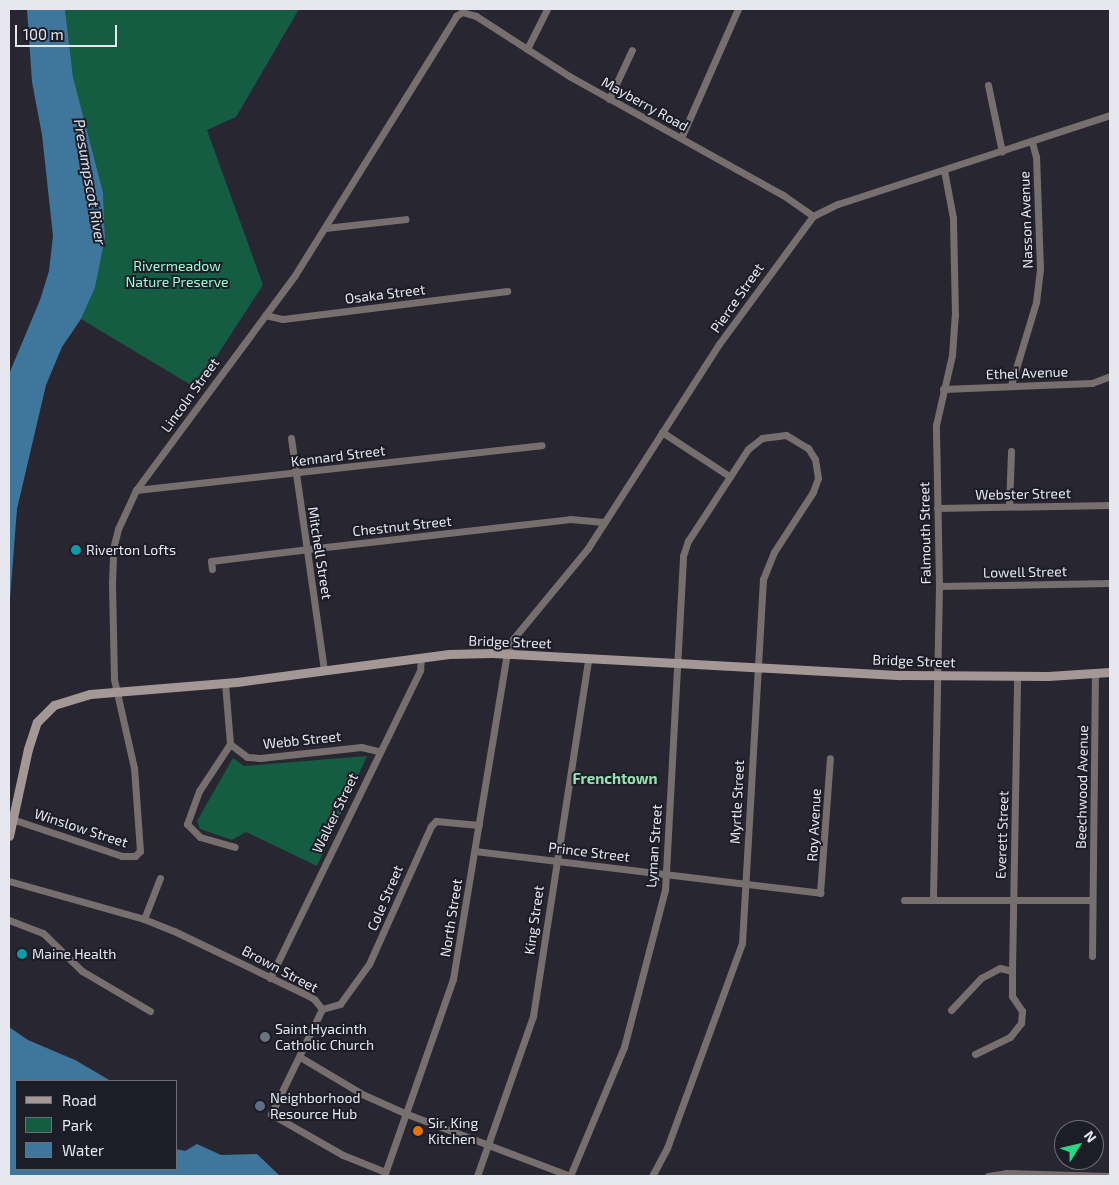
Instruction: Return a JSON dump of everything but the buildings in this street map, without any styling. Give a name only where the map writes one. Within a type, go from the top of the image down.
[{"type":"street","points":[[527,49],[547,9]]},
{"type":"street","points":[[682,138],[738,9]]},
{"type":"street","name":"Mayberry Road","points":[[467,13],[609,99],[782,195],[813,216]]},
{"type":"street","name":"Lincoln Street","points":[[140,851],[134,768],[115,693],[112,556],[118,529],[136,490],[265,314],[325,228],[446,28],[456,16],[467,13]]},
{"type":"street","points":[[609,99],[632,50]]},
{"type":"street","points":[[988,86],[1002,152]]},
{"type":"street","name":"Pierce Street","points":[[508,654],[518,633],[569,574],[720,344],[813,216],[838,204],[1002,152],[1110,115]]},
{"type":"street","name":"Nasson Avenue","points":[[1011,385],[1036,302],[1040,269],[1036,157],[1032,142]]},
{"type":"street","name":"Falmouth Street","points":[[932,898],[939,586],[936,425],[952,356],[955,309],[953,218],[944,170]]},
{"type":"street","points":[[325,228],[406,219]]},
{"type":"street","name":"Osaka Street","points":[[265,314],[283,319],[507,291]]},
{"type":"street","name":"Ethel Avenue","points":[[944,389],[1092,383],[1110,376]]},
{"type":"street","points":[[662,432],[729,476]]},
{"type":"street","name":"Lyman Street","points":[[570,1176],[605,1096],[631,1027],[667,875],[683,556],[688,541],[748,449],[762,438],[778,434],[792,437]]},
{"type":"street","name":"Myrtle Street","points":[[652,1176],[667,1148],[740,957],[747,885],[756,669],[765,572],[813,492],[818,478],[812,453],[792,437]]},
{"type":"street","name":"Mitchell Street","points":[[292,438],[305,550],[324,671]]},
{"type":"street","name":"Kennard Street","points":[[136,490],[296,474],[542,444]]},
{"type":"street","points":[[1009,506],[1011,451]]},
{"type":"street","name":"Webster Street","points":[[937,508],[1110,505]]},
{"type":"street","name":"Chestnut Street","points":[[212,569],[211,561],[570,519],[604,522]]},
{"type":"street","name":"Lowell Street","points":[[939,586],[1110,583]]},
{"type":"street","name":"Bridge Street","points":[[9,836],[31,736],[42,716],[54,705],[69,699],[225,683],[421,658],[508,654],[756,669],[938,676],[1016,676],[1110,672]]},
{"type":"street","name":"North Street","points":[[385,1174],[453,979],[508,654]]},
{"type":"street","name":"Walker Street","points":[[270,978],[420,670],[421,658]]},
{"type":"street","name":"King Street","points":[[477,1176],[490,1144],[533,1016],[588,660]]},
{"type":"street","name":"Beechwood Avenue","points":[[1092,956],[1091,900],[1095,810],[1095,674]]},
{"type":"street","name":"Everett Street","points":[[975,1054],[1010,1037],[1021,1023],[1022,1010],[1012,996],[1016,676]]},
{"type":"street","points":[[225,683],[230,744],[199,791],[187,824],[200,837],[235,847]]},
{"type":"street","name":"Webb Street","points":[[230,744],[247,757],[260,758],[361,747],[379,751]]},
{"type":"street","name":"Roy Avenue","points":[[820,893],[830,758]]},
{"type":"street","name":"Winslow Street","points":[[12,819],[122,856],[135,856],[140,851]]},
{"type":"street","name":"Cole Street","points":[[322,1009],[340,1004],[372,957],[431,826],[436,821],[480,825]]},
{"type":"street","name":"Prince Street","points":[[475,850],[820,893]]},
{"type":"street","points":[[144,919],[160,878]]},
{"type":"street","name":"Brown Street","points":[[9,881],[144,919],[204,943],[314,999],[322,1009],[300,1057],[270,1108],[271,1114],[343,1155],[385,1174]]},
{"type":"street","points":[[904,900],[932,898],[1091,900]]},
{"type":"street","points":[[9,920],[43,933],[82,971],[150,1011]]},
{"type":"street","points":[[951,1010],[981,978],[1000,968],[1012,971]]},
{"type":"street","points":[[300,1057],[362,1094],[406,1114],[490,1144],[570,1176]]},
{"type":"street","points":[[988,1176],[1006,1174],[1108,1176]]},
{"type":"green space","name":"Rivermeadow Nature Preserve","points":[[65,9],[299,9],[236,117],[207,130],[263,285],[196,388],[81,319],[95,288],[105,238],[103,192],[73,77]]},
{"type":"green space","points":[[367,756],[317,866],[246,832],[232,840],[200,829],[197,821],[233,758],[244,766]]},
{"type":"water","name":"Presumpscot River","points":[[27,9],[65,9],[73,77],[103,192],[105,238],[95,288],[81,319],[62,347],[46,385],[17,509],[9,612],[9,374],[40,300],[49,271],[53,236],[42,135],[32,82]]},
{"type":"water","points":[[9,1027],[28,1040],[75,1060],[109,1080],[15,1080],[15,1170],[178,1170],[178,1149],[185,1151],[197,1144],[221,1155],[257,1154],[280,1176],[9,1176]]},
{"type":"place","name":"Riverton Lofts","points":[[76,550]]},
{"type":"place","name":"Maine Health","points":[[22,954]]},
{"type":"place","name":"Saint Hyacinth Catholic Church","points":[[265,1037]]},
{"type":"place","name":"Neighborhood Resource Hub","points":[[260,1106]]},
{"type":"place","name":"Sir. King Kitchen","points":[[418,1131]]},
{"type":"district","name":"Frenchtown","points":[[615,779]]}]
